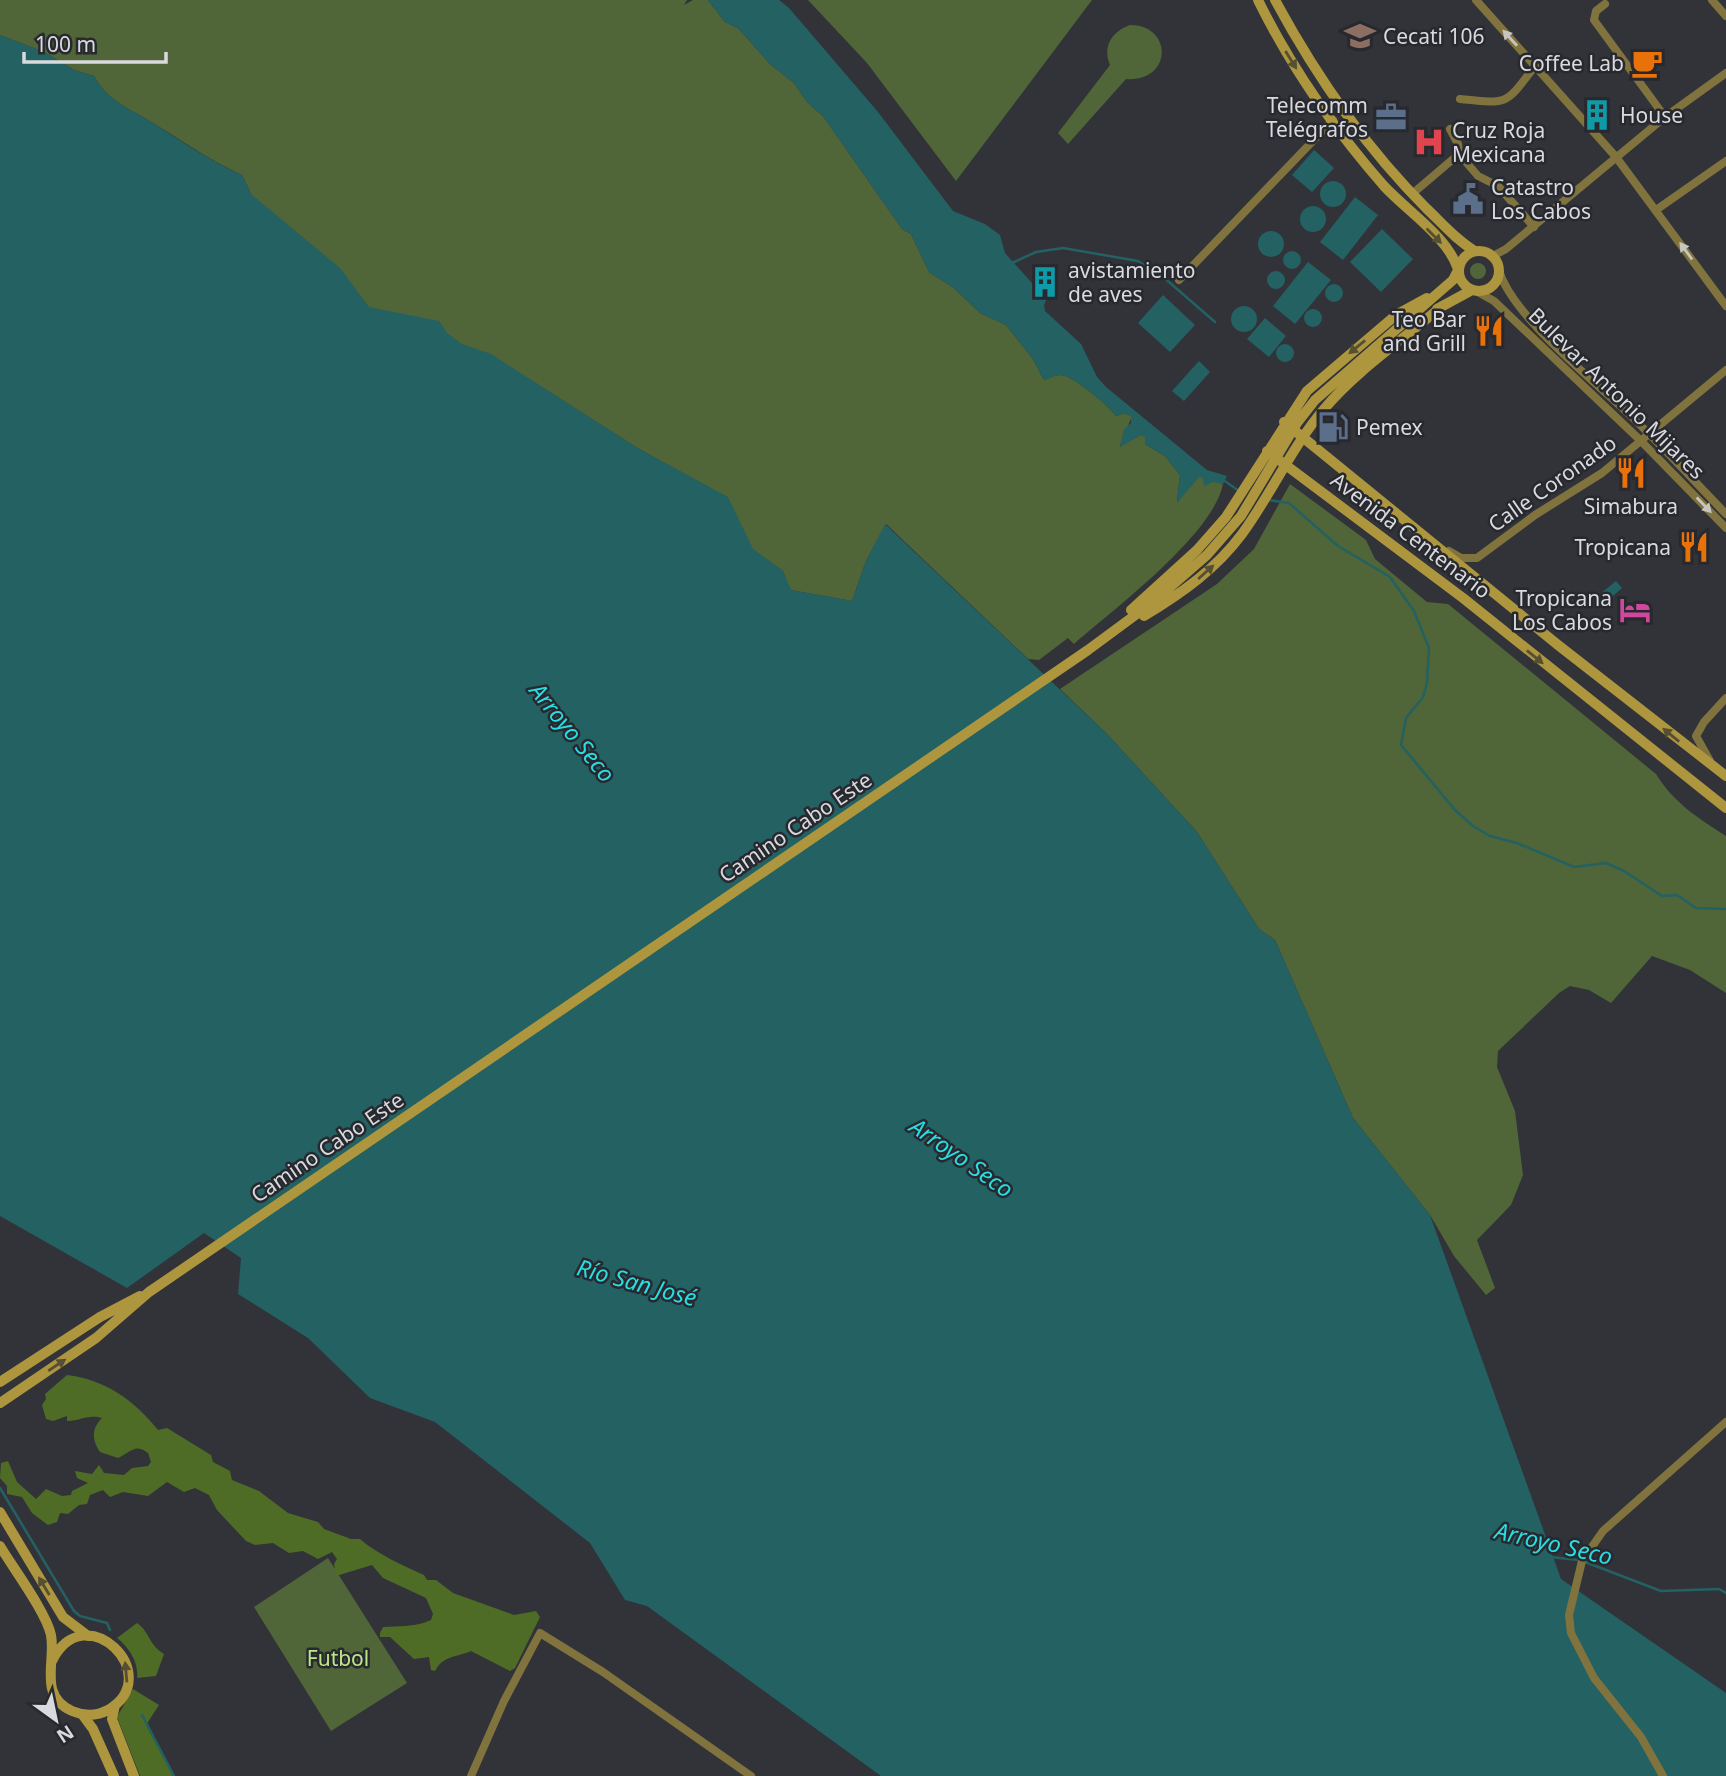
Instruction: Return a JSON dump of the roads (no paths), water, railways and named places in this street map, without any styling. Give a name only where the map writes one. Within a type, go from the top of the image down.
[{"type":"main road","points":[[1258,0],[1296,67],[1333,120],[1386,187],[1448,250],[1461,281],[1474,291],[1492,286],[1499,271],[1493,257],[1475,251],[1455,237],[1412,194],[1343,110],[1275,0]]},
{"type":"main road","points":[[1386,187],[1398,177]]},
{"type":"main road","points":[[1458,270],[1463,257],[1475,251]]},
{"type":"main road","name":"Camino Cabo Este","points":[[0,1382],[100,1317],[149,1292],[213,1249],[1088,650],[1168,589],[1216,546],[1241,516],[1297,423],[1327,388],[1400,328],[1453,280],[1458,270]]},
{"type":"main road","name":"Camino Cabo Este","points":[[1400,328],[1474,291]]},
{"type":"main road","points":[[1088,650],[1197,550],[1233,508],[1284,422],[1307,391],[1396,315],[1434,295]]},
{"type":"main road","points":[[1088,650],[1203,576],[1242,534],[1303,437],[1338,394],[1442,306]]},
{"type":"main road","name":"Avenida Centenario","points":[[1284,422],[1726,776]]},
{"type":"main road","name":"Avenida Centenario","points":[[1267,451],[1463,597],[1726,808]]},
{"type":"main road","name":"Camino Cabo Este","points":[[0,1403],[96,1338],[149,1292]]},
{"type":"main road","points":[[0,1512],[63,1617],[88,1636],[110,1642],[125,1660],[128,1682],[115,1705],[112,1719],[134,1776]]},
{"type":"main road","points":[[0,1546],[48,1626],[52,1661],[50,1684],[56,1698],[68,1709],[82,1714],[97,1714],[115,1705]]},
{"type":"main road","points":[[52,1661],[66,1643],[88,1636]]},
{"type":"main road","points":[[82,1714],[93,1729],[114,1776]]},
{"type":"street","points":[[1476,0],[1616,157],[1726,306]]},
{"type":"street","points":[[1712,0],[1726,16]]},
{"type":"street","points":[[1605,4],[1596,10],[1594,20],[1665,117]]},
{"type":"street","points":[[1460,99],[1499,103],[1509,100],[1535,66]]},
{"type":"street","points":[[1493,257],[1534,227],[1665,117],[1726,73]]},
{"type":"street","points":[[1179,280],[1333,120]]},
{"type":"street","points":[[1450,128],[1458,144],[1459,154],[1480,177],[1498,186],[1534,227]]},
{"type":"street","points":[[1412,194],[1459,154]]},
{"type":"street","points":[[1656,210],[1726,161]]},
{"type":"street","name":"Bulevar Antonio Mijares","points":[[1499,271],[1505,286],[1535,324],[1726,514]]},
{"type":"street","name":"Bulevar Antonio Mijares","points":[[1474,291],[1496,303],[1641,440],[1726,528]]},
{"type":"street","name":"Calle Coronado","points":[[1423,536],[1461,558],[1477,558],[1535,514],[1602,473],[1726,370]]},
{"type":"street","points":[[1716,769],[1700,747],[1696,736],[1703,722],[1726,698]]},
{"type":"street","points":[[1663,1776],[1641,1737],[1594,1678],[1571,1633],[1569,1615],[1582,1561],[1603,1531],[1726,1422]]},
{"type":"street","points":[[471,1776],[504,1701],[540,1633],[603,1672],[751,1776]]},
{"type":"water","points":[[708,0],[779,0],[789,8],[878,112],[953,211],[985,224],[1000,235],[1005,253],[1041,293],[1048,296],[1044,305],[1045,311],[1081,344],[1097,377],[1106,387],[1207,470],[1227,476],[1223,484],[1213,482],[1204,486],[1203,478],[1199,477],[1177,503],[1180,475],[1165,456],[1145,444],[1145,437],[1141,435],[1120,447],[1124,429],[1131,423],[1131,416],[1124,413],[1116,416],[1090,392],[1067,377],[1059,375],[1044,380],[1033,359],[1006,325],[980,313],[954,288],[929,272],[911,234],[902,229],[823,116],[738,28],[725,22]]},
{"type":"water","name":"Río San José","points":[[0,35],[44,52],[74,70],[94,76],[104,91],[117,102],[242,175],[251,194],[340,268],[369,307],[439,321],[447,333],[462,344],[491,354],[639,449],[728,497],[753,549],[783,571],[791,590],[852,601],[866,561],[885,524],[1107,734],[1197,832],[1259,929],[1275,940],[1353,1118],[1430,1215],[1561,1579],[1726,1693],[1726,1776],[881,1776],[647,1606],[625,1600],[590,1543],[435,1422],[370,1398],[308,1338],[238,1294],[241,1258],[204,1233],[127,1288],[0,1216]]},
{"type":"water","points":[[1314,150],[1334,168],[1312,192],[1292,175]]},
{"type":"water","points":[[1333,181],[1342,185],[1346,194],[1342,203],[1333,207],[1324,203],[1320,194],[1324,185]]},
{"type":"water","points":[[1355,197],[1378,215],[1343,260],[1320,242]]},
{"type":"water","points":[[1313,206],[1322,210],[1326,219],[1322,228],[1313,232],[1304,228],[1300,219],[1304,210]]},
{"type":"water","points":[[1382,229],[1413,259],[1381,292],[1350,262]]},
{"type":"water","points":[[1271,231],[1280,235],[1284,244],[1280,253],[1271,257],[1262,253],[1258,244],[1262,235]]},
{"type":"water","points":[[1292,251],[1300,256],[1301,260],[1296,268],[1292,269],[1284,264],[1283,260],[1288,252]]},
{"type":"water","points":[[1308,262],[1331,280],[1295,324],[1273,306]]},
{"type":"water","points":[[1276,271],[1284,276],[1285,280],[1280,288],[1276,289],[1268,284],[1267,280],[1272,272]]},
{"type":"water","points":[[1334,284],[1342,289],[1343,293],[1338,301],[1334,302],[1326,297],[1325,293],[1330,285]]},
{"type":"water","points":[[1163,295],[1195,325],[1170,352],[1138,323]]},
{"type":"water","points":[[1244,306],[1253,310],[1257,319],[1253,328],[1244,332],[1235,328],[1231,319],[1235,310]]},
{"type":"water","points":[[1313,309],[1321,314],[1322,318],[1317,326],[1313,327],[1305,322],[1304,318],[1309,310]]},
{"type":"water","points":[[1265,318],[1286,336],[1269,357],[1247,339]]},
{"type":"water","points":[[1285,344],[1293,349],[1294,353],[1289,361],[1285,362],[1277,357],[1276,353],[1281,345]]},
{"type":"water","points":[[1199,361],[1210,372],[1184,401],[1172,391]]},
{"type":"water","points":[[1616,581],[1622,588],[1606,602],[1600,594]]},
{"type":"waterway","points":[[1012,263],[1036,252],[1063,248],[1138,261],[1169,282],[1215,322]]},
{"type":"waterway","points":[[1222,479],[1239,491]]},
{"type":"waterway","points":[[1269,500],[1289,503],[1338,546],[1390,577],[1414,611],[1429,648],[1427,683],[1423,697],[1406,718],[1401,745],[1455,810],[1473,826],[1490,836],[1517,843],[1574,867],[1606,863],[1624,871],[1662,896],[1677,895],[1696,908],[1726,909]]},
{"type":"waterway","points":[[0,1488],[74,1611],[80,1616],[107,1623],[110,1630]]},
{"type":"waterway","name":"Arroyo Seco","points":[[1550,1557],[1579,1560]]},
{"type":"waterway","name":"Arroyo Seco","points":[[1585,1562],[1661,1591],[1719,1589],[1726,1593]]},
{"type":"waterway","points":[[142,1715],[174,1776]]},
{"type":"place","name":"Cecati 106","points":[[1360,36]]},
{"type":"place","name":"Coffee Lab","points":[[1647,63]]},
{"type":"place","name":"House","points":[[1597,115]]},
{"type":"place","name":"Telecomm Telégrafos","points":[[1391,117]]},
{"type":"place","name":"Cruz Roja Mexicana","points":[[1429,142]]},
{"type":"place","name":"Catastro Los Cabos","points":[[1468,199]]},
{"type":"place","name":"avistamiento de aves","points":[[1045,282]]},
{"type":"place","name":"Teo Bar and Grill","points":[[1489,331]]},
{"type":"place","name":"Pemex","points":[[1333,427]]},
{"type":"place","name":"Simabura","points":[[1631,473]]},
{"type":"place","name":"Tropicana","points":[[1694,547]]},
{"type":"place","name":"Tropicana Los Cabos","points":[[1635,610]]},
{"type":"park label","name":"Futbol","points":[[338,1658]]}]
